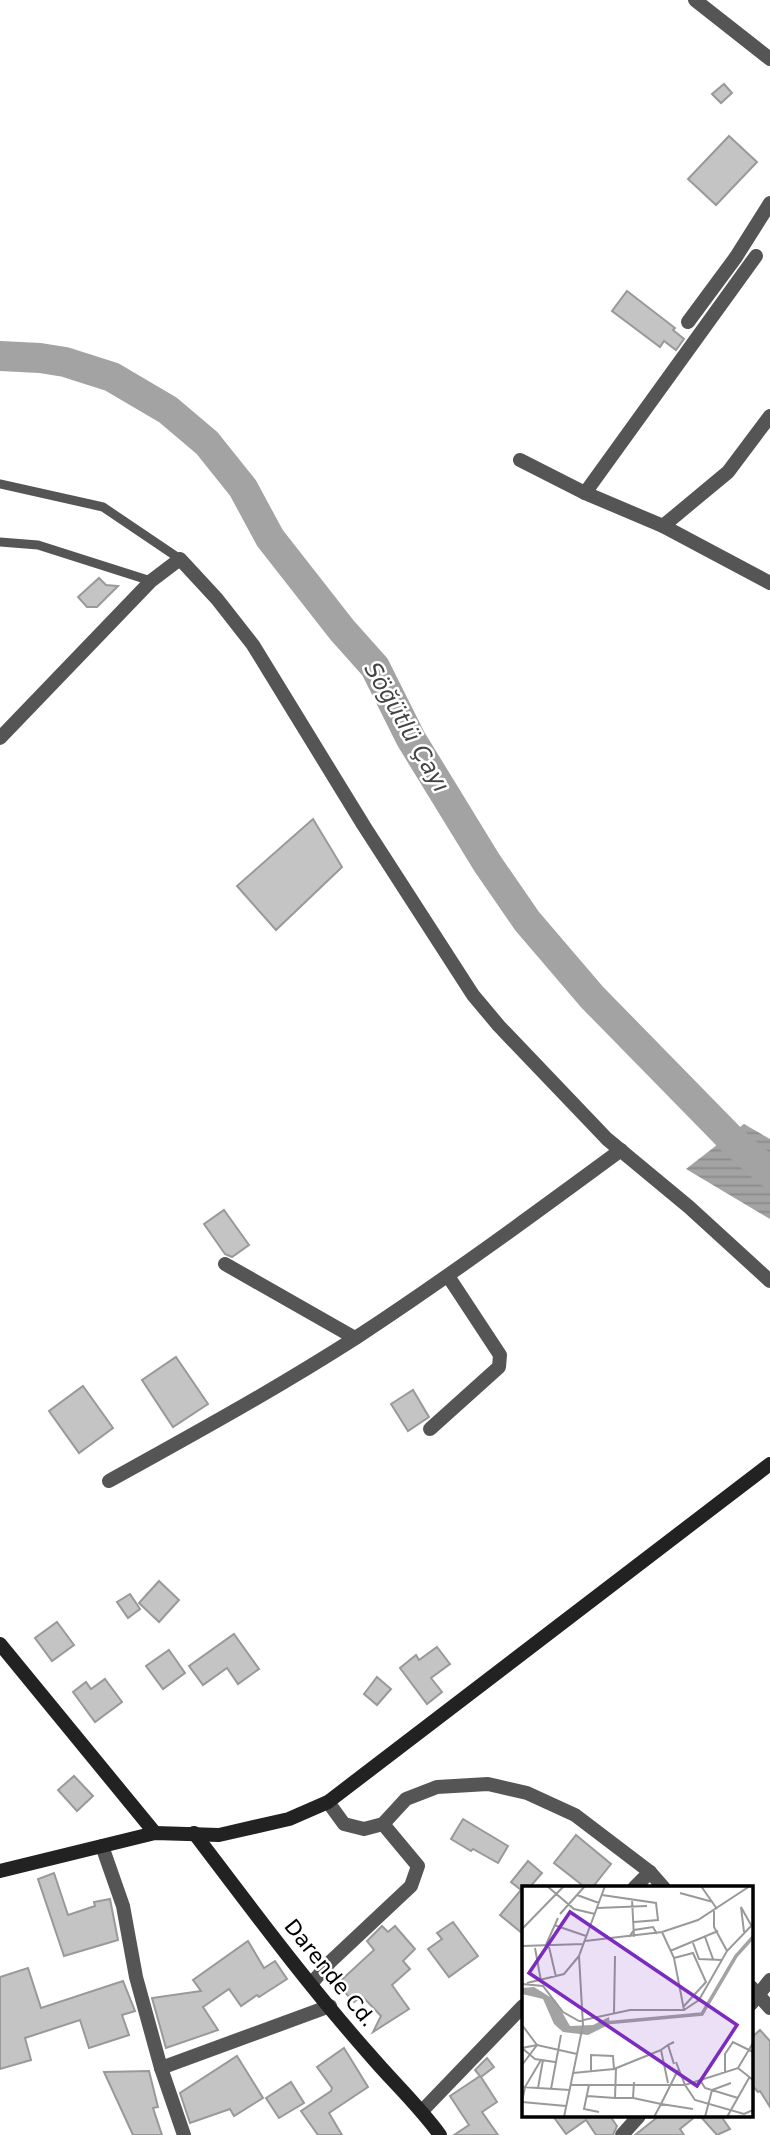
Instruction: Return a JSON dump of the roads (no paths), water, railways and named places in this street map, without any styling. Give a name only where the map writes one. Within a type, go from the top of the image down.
[{"type":"main road","points":[[0,1871],[155,1833],[219,1835],[289,1819],[328,1802],[770,1464]]},
{"type":"main road","points":[[0,1644],[155,1833]]},
{"type":"main road","name":"Darende Cd.","points":[[194,1833],[311,1984],[369,2055],[422,2110],[440,2135]]},
{"type":"street","points":[[700,2],[770,60]]},
{"type":"street","points":[[688,321],[736,257],[770,204]]},
{"type":"street","points":[[736,257],[763,256]]},
{"type":"street","points":[[586,493],[763,256]]},
{"type":"street","points":[[663,526],[728,472],[770,416]]},
{"type":"street","points":[[520,460],[586,493],[663,526],[770,583]]},
{"type":"street","points":[[0,738],[151,581],[180,559],[217,599],[253,645],[364,826],[473,995],[535,1065],[621,1150],[770,1281]]},
{"type":"street","points":[[109,1481],[231,1413],[355,1338],[448,1276],[621,1150]]},
{"type":"street","points":[[225,1264],[355,1338]]},
{"type":"street","points":[[429,1429],[499,1367],[500,1355],[448,1276]]},
{"type":"street","points":[[328,1802],[344,1824],[364,1829],[383,1824],[406,1799],[436,1787],[488,1784],[527,1793],[575,1815],[650,1871],[662,1886]]},
{"type":"street","points":[[311,1984],[330,1962],[411,1886],[418,1866],[383,1824]]},
{"type":"street","points":[[102,1846],[123,1906],[136,1977],[161,2067],[184,2135]]},
{"type":"street","points":[[636,1886],[650,1871]]},
{"type":"street","points":[[770,1980],[753,1996],[770,2008]]},
{"type":"street","points":[[161,2067],[330,2006]]},
{"type":"street","points":[[422,2110],[522,2007]]},
{"type":"street","points":[[622,2135],[637,2118]]},
{"type":"lane","points":[[0,484],[103,507],[180,559]]},
{"type":"lane","points":[[0,542],[38,545],[151,581]]},
{"type":"waterway","name":"Söğütlü Çayı","points":[[0,356],[65,362],[112,377],[168,410],[207,443],[243,488],[270,538],[342,630],[375,667],[411,739],[487,863],[527,921],[592,997],[733,1141],[770,1173]]}]
